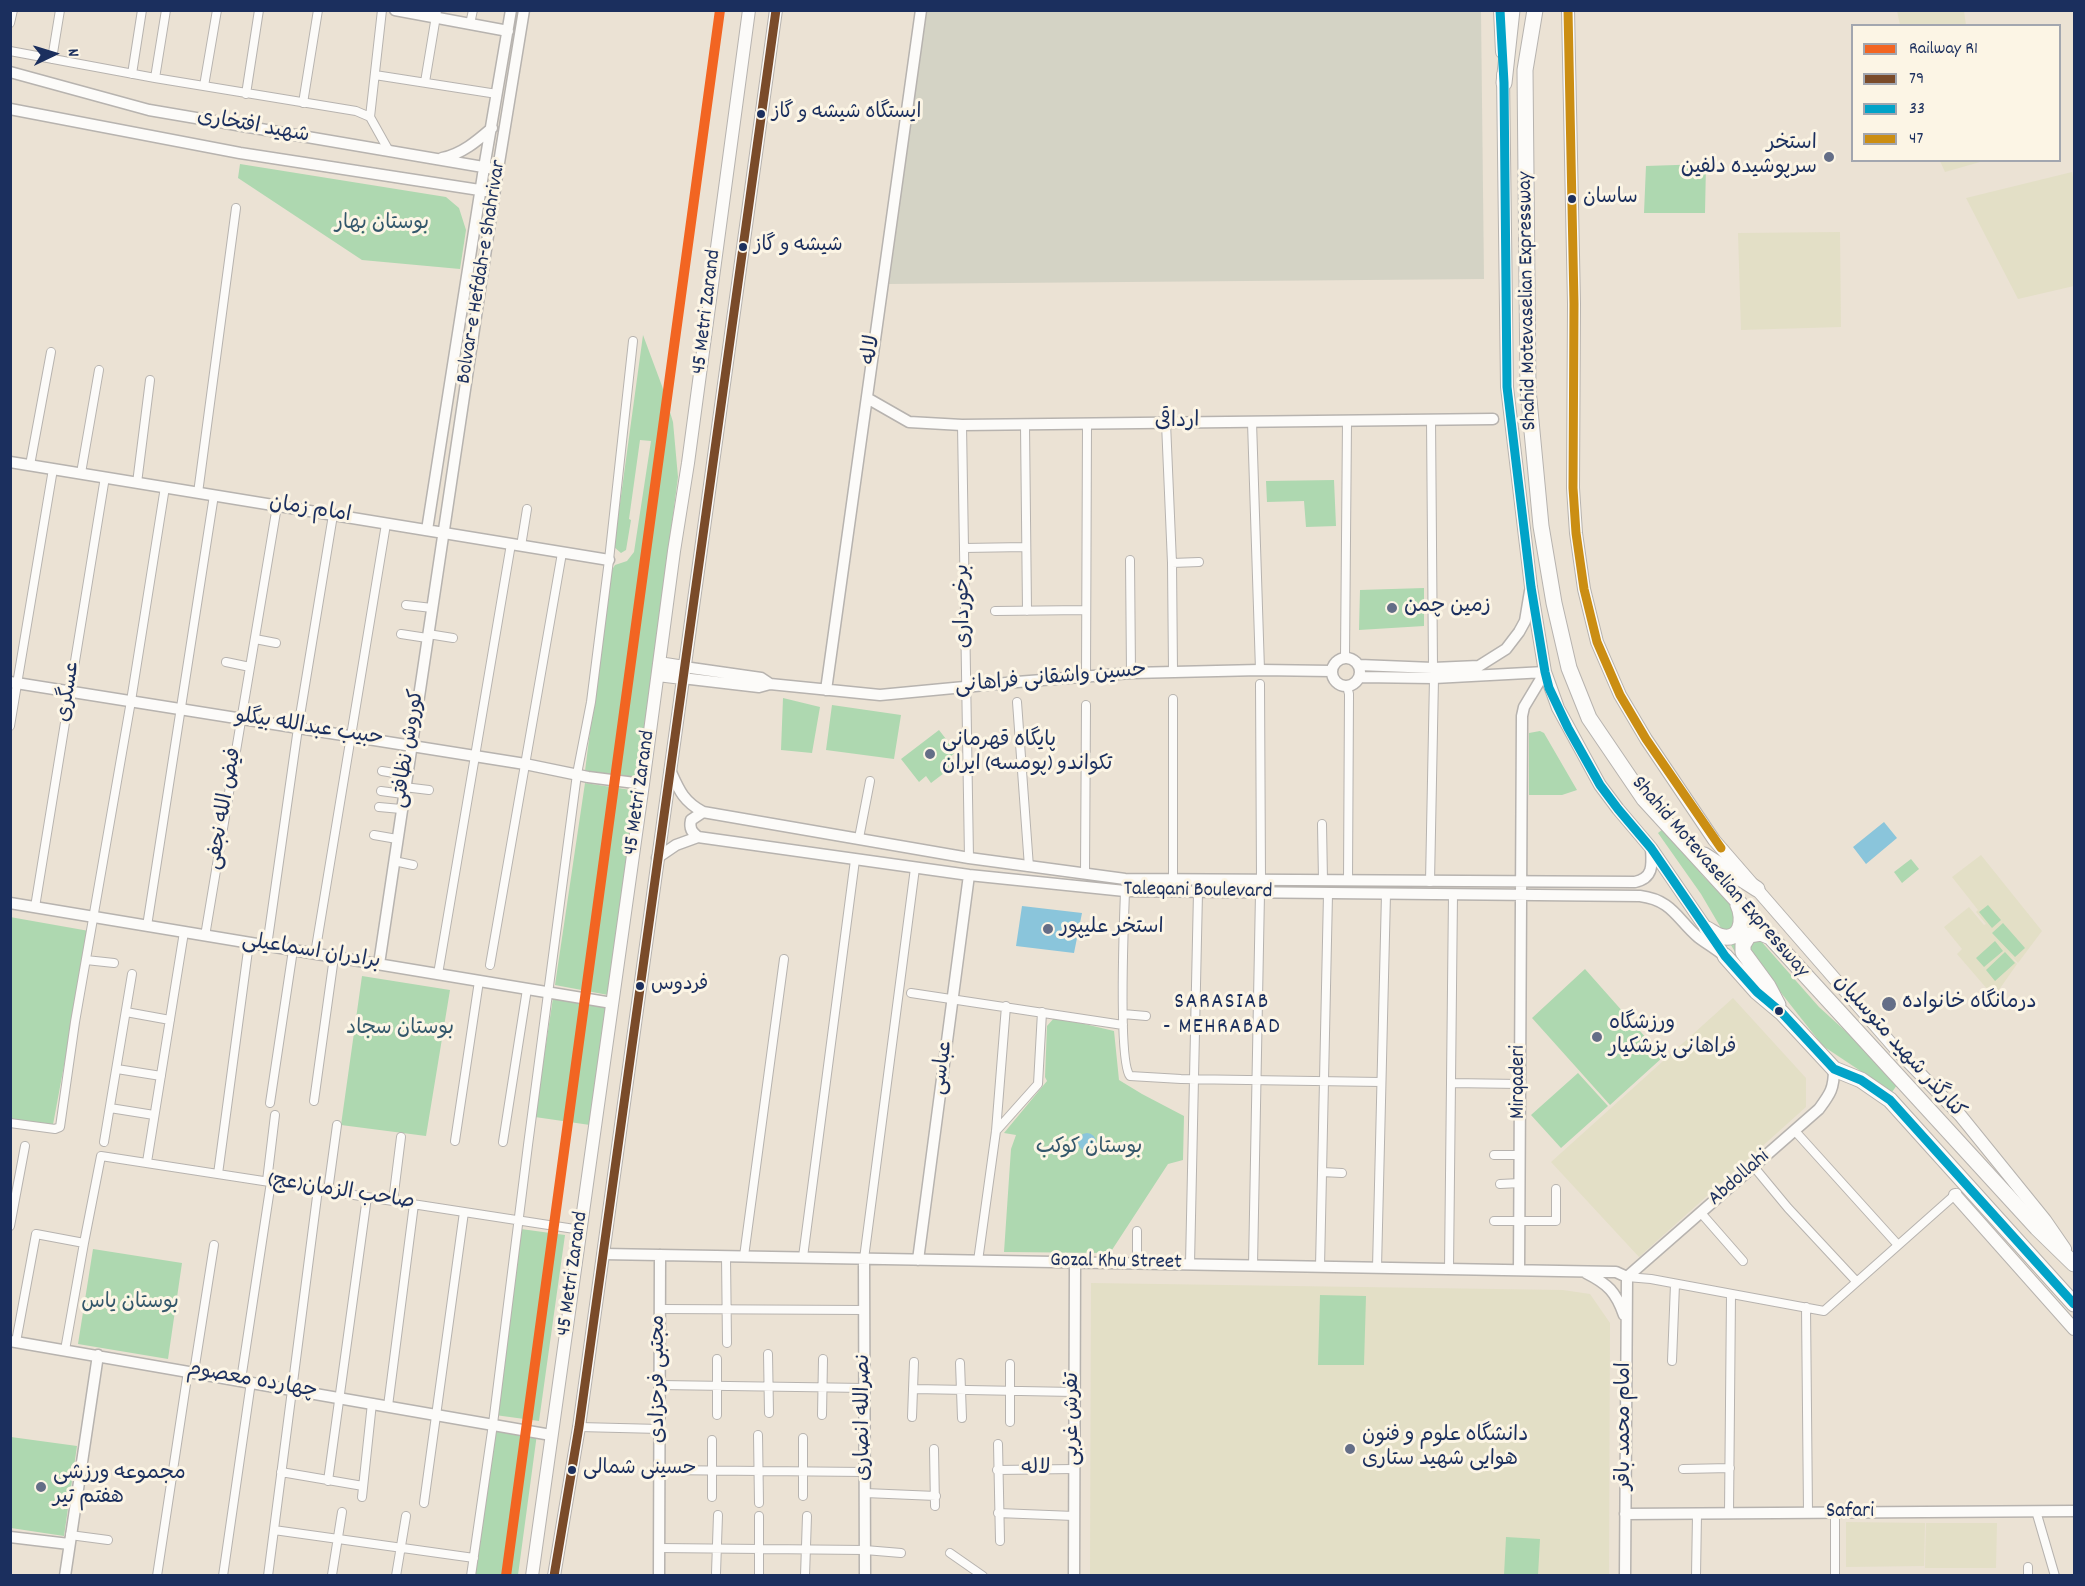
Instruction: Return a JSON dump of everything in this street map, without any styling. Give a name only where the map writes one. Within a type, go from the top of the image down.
[{"type":"highway","points":[[1504,83],[1512,10]]},
{"type":"highway","name":"Shahid Motevaselian Expressway","points":[[1535,10],[1526,70],[1527,389],[1541,526],[1554,603],[1569,668],[1589,718],[1644,799],[2037,1228],[2074,1264]]},
{"type":"highway","points":[[1681,840],[1757,889]]},
{"type":"highway","points":[[1707,929],[1719,936],[1727,937],[1736,934],[1742,925],[1743,915],[1736,900]]},
{"type":"highway","points":[[1768,936],[1754,933],[1749,935],[1745,940],[1743,952],[1768,986],[1782,1013]]},
{"type":"highway","name":"Shahid Motevaselian Expressway","points":[[1725,956],[1757,992],[1782,1013],[1834,1069],[1861,1080],[1890,1100],[2074,1304]]},
{"type":"main road","name":"45 Metri Zarand","points":[[532,1575],[749,10]]},
{"type":"main road","name":"45 Metri Zarand","points":[[554,1575],[579,1427],[776,10]]},
{"type":"main road","points":[[1500,10],[1504,83],[1507,387],[1531,588],[1545,672],[1558,708],[1600,784],[1652,848],[1725,956]]},
{"type":"main road","name":"کنارگذر شهید متوسلیان","points":[[1568,10],[1574,304],[1573,488],[1576,533],[1584,590],[1597,642],[1620,694],[1646,739],[1714,840],[1894,1047],[1960,1115],[2045,1220],[2074,1264]]},
{"type":"main road","points":[[669,590],[671,610],[676,618],[687,614],[693,600]]},
{"type":"main road","points":[[658,669],[683,672]]},
{"type":"main road","points":[[1955,1194],[2074,1329]]},
{"type":"street","points":[[10,23],[13,10]]},
{"type":"street","points":[[51,59],[60,10]]},
{"type":"street","points":[[132,74],[142,10]]},
{"type":"street","points":[[155,78],[166,10]]},
{"type":"street","points":[[204,86],[217,10]]},
{"type":"street","points":[[246,94],[259,10]]},
{"type":"street","points":[[303,103],[318,10]]},
{"type":"street","points":[[382,10],[370,117],[389,151]]},
{"type":"street","points":[[395,10],[436,14],[470,24],[508,31]]},
{"type":"street","points":[[470,24],[473,10]]},
{"type":"street","name":"Bolvar-e Hefdah-e Shahrivar","points":[[428,530],[480,190],[511,10]]},
{"type":"street","name":"Bolvar-e Hefdah-e Shahrivar","points":[[443,533],[524,10]]},
{"type":"street","name":"لاله","points":[[826,690],[921,10]]},
{"type":"street","points":[[425,82],[436,14]]},
{"type":"street","points":[[10,51],[246,94],[356,111],[370,117]]},
{"type":"street","name":"شهید افتخاری","points":[[10,72],[149,110],[498,169]]},
{"type":"street","points":[[375,75],[496,94]]},
{"type":"street","name":"شهید افتخاری","points":[[10,110],[240,153],[494,193]]},
{"type":"street","points":[[436,159],[449,156],[475,143],[492,127]]},
{"type":"street","points":[[198,493],[236,208]]},
{"type":"street","points":[[471,1575],[493,1424],[578,774],[591,702],[633,341]]},
{"type":"street","points":[[30,465],[51,352]]},
{"type":"street","points":[[81,473],[99,370]]},
{"type":"street","points":[[137,483],[150,380]]},
{"type":"street","name":"ارداقی","points":[[867,398],[909,422],[962,425],[1493,419]]},
{"type":"street","points":[[1430,882],[1434,673],[1431,418]]},
{"type":"street","points":[[1345,657],[1347,421]]},
{"type":"street","points":[[1252,422],[1260,670]]},
{"type":"street","points":[[1167,423],[1173,671]]},
{"type":"street","points":[[1025,424],[1027,611]]},
{"type":"street","points":[[1086,676],[1088,424]]},
{"type":"street","name":"برخورداری","points":[[962,425],[969,858]]},
{"type":"street","name":"امام زمان","points":[[10,462],[609,560]]},
{"type":"street","points":[[10,726],[14,682],[53,469]]},
{"type":"street","name":"عسگری","points":[[35,908],[105,477]]},
{"type":"street","points":[[10,1123],[55,1129],[60,1127],[165,487]]},
{"type":"street","points":[[147,926],[214,495]]},
{"type":"street","name":"فیض الله نجفی","points":[[205,936],[278,506]]},
{"type":"street","points":[[438,974],[475,756],[516,545],[527,509]]},
{"type":"street","points":[[267,946],[298,728],[333,515]]},
{"type":"street","points":[[315,954],[386,524]]},
{"type":"street","name":"کوروش نظافتی","points":[[379,964],[443,533]]},
{"type":"street","points":[[964,548],[1026,547]]},
{"type":"street","points":[[490,965],[562,553]]},
{"type":"street","points":[[1130,560],[1131,673]]},
{"type":"street","points":[[1172,563],[1199,562]]},
{"type":"street","points":[[1359,665],[1360,677],[1354,684],[1347,686],[1336,681],[1332,671],[1336,662],[1345,657],[1353,659],[1359,665],[1434,673],[1479,666],[1506,648],[1519,632],[1525,621],[1531,588]]},
{"type":"street","points":[[406,605],[432,608]]},
{"type":"street","points":[[995,611],[1086,610]]},
{"type":"street","points":[[401,634],[453,638]]},
{"type":"street","points":[[255,639],[276,643]]},
{"type":"street","points":[[226,662],[250,667]]},
{"type":"street","name":"حسین واشقانی فراهانی","points":[[683,672],[759,687],[770,684],[880,695],[1131,673],[1332,671]]},
{"type":"street","points":[[1360,677],[1434,673],[1545,672]]},
{"type":"street","points":[[1521,882],[1522,716],[1524,707],[1545,672]]},
{"type":"street","name":"حبیب عبدالله بیگلو","points":[[14,682],[643,784]]},
{"type":"street","points":[[1260,684],[1261,880]]},
{"type":"street","points":[[1347,686],[1349,694],[1348,881]]},
{"type":"street","points":[[1173,699],[1173,880]]},
{"type":"street","points":[[1017,702],[1029,867]]},
{"type":"street","points":[[1085,874],[1086,705]]},
{"type":"street","points":[[670,770],[690,805],[703,812],[691,820],[692,832],[698,837]]},
{"type":"street","points":[[382,771],[404,785],[429,790]]},
{"type":"street","points":[[859,838],[870,781]]},
{"type":"street","points":[[381,791],[404,785]]},
{"type":"street","points":[[379,807],[401,809]]},
{"type":"street","name":"Taleqani Boulevard","points":[[703,812],[969,858],[1125,879],[1639,882],[1646,878],[1651,870],[1652,848]]},
{"type":"street","points":[[1322,824],[1323,881]]},
{"type":"street","points":[[374,836],[397,839]]},
{"type":"street","points":[[657,858],[676,845],[698,837]]},
{"type":"street","name":"Taleqani Boulevard","points":[[698,837],[969,875],[1125,891],[1641,896],[1657,899],[1670,907],[1698,937],[1725,956]]},
{"type":"street","points":[[803,1257],[855,860]]},
{"type":"street","points":[[394,861],[413,865]]},
{"type":"street","points":[[864,1258],[915,868]]},
{"type":"street","name":"عباسی","points":[[918,1260],[969,875]]},
{"type":"street","points":[[1125,879],[1123,1025],[1126,1070],[1130,1076],[1381,1082]]},
{"type":"street","name":"Mirqaderi","points":[[1519,1270],[1521,882]]},
{"type":"street","points":[[1190,1264],[1198,892]]},
{"type":"street","points":[[1253,1266],[1260,893]]},
{"type":"street","points":[[1320,1267],[1328,894]]},
{"type":"street","points":[[1377,1268],[1386,894]]},
{"type":"street","points":[[1449,1269],[1453,894]]},
{"type":"street","name":"برادران اسماعیلی","points":[[10,903],[612,1003]]},
{"type":"street","points":[[147,1162],[184,932]]},
{"type":"street","points":[[218,1173],[249,943]]},
{"type":"street","points":[[270,1103],[293,950]]},
{"type":"street","points":[[314,1101],[334,957]]},
{"type":"street","points":[[744,1257],[784,959]]},
{"type":"street","points":[[86,960],[114,963]]},
{"type":"street","points":[[104,1142],[132,974]]},
{"type":"street","points":[[455,1141],[479,981]]},
{"type":"street","points":[[503,1142],[527,989]]},
{"type":"street","points":[[911,993],[1123,1025]]},
{"type":"street","points":[[978,1261],[996,1131],[1006,1006]]},
{"type":"street","points":[[126,1012],[170,1020]]},
{"type":"street","points":[[996,1131],[1038,1084],[1042,1012]]},
{"type":"street","points":[[1123,1014],[1146,1016]]},
{"type":"street","points":[[117,1069],[161,1076]]},
{"type":"street","name":"Abdollahi","points":[[1627,1277],[1819,1109],[1834,1085],[1834,1069]]},
{"type":"street","points":[[1451,1083],[1520,1084]]},
{"type":"street","points":[[110,1108],[154,1116]]},
{"type":"street","points":[[223,1575],[275,1115]]},
{"type":"street","points":[[328,1191],[337,1125]]},
{"type":"street","points":[[1795,1131],[1898,1245]]},
{"type":"street","points":[[393,1201],[401,1137]]},
{"type":"street","points":[[10,1226],[26,1146]]},
{"type":"street","points":[[1494,1155],[1520,1155]]},
{"type":"street","name":"صاحب الزمان(عج)","points":[[84,1243],[101,1156],[581,1230]]},
{"type":"street","points":[[1754,1167],[1788,1208],[1856,1281]]},
{"type":"street","points":[[1322,1172],[1342,1173]]},
{"type":"street","points":[[1500,1184],[1520,1183]]},
{"type":"street","points":[[1627,1277],[1824,1311],[1968,1184]]},
{"type":"street","points":[[1494,1221],[1556,1221],[1557,1188]]},
{"type":"street","points":[[268,1575],[318,1189]]},
{"type":"street","points":[[328,1481],[367,1197]]},
{"type":"street","points":[[388,1406],[414,1204]]},
{"type":"street","points":[[424,1503],[438,1415],[464,1212]]},
{"type":"street","points":[[1701,1213],[1743,1261]]},
{"type":"street","points":[[1137,1231],[1137,1263]]},
{"type":"street","points":[[13,1341],[20,1323],[36,1234],[84,1243],[65,1350]]},
{"type":"street","points":[[157,1575],[214,1245]]},
{"type":"street","name":"Gozal Khu Street","points":[[603,1254],[1583,1271],[1616,1272],[1627,1277]]},
{"type":"street","name":"مجتبی فرحزادی","points":[[659,1575],[660,1255]]},
{"type":"street","points":[[726,1256],[727,1343]]},
{"type":"street","name":"نصرالله انصاری","points":[[864,1258],[865,1575]]},
{"type":"street","name":"تفرش غربی","points":[[1074,1575],[1075,1262]]},
{"type":"street","points":[[1583,1271],[1611,1289],[1619,1300],[1627,1323]]},
{"type":"street","name":"امام محمد باقر","points":[[1625,1575],[1627,1277]]},
{"type":"street","points":[[1672,1361],[1676,1284]]},
{"type":"street","points":[[1729,1513],[1731,1294]]},
{"type":"street","points":[[1806,1307],[1808,1513]]},
{"type":"street","points":[[660,1309],[865,1310]]},
{"type":"street","name":"چهارده معصوم","points":[[13,1341],[551,1435]]},
{"type":"street","points":[[768,1354],[769,1413]]},
{"type":"street","points":[[65,1575],[98,1355]]},
{"type":"street","points":[[717,1359],[717,1415]]},
{"type":"street","points":[[822,1414],[823,1359]]},
{"type":"street","points":[[912,1418],[914,1362]]},
{"type":"street","points":[[960,1363],[962,1418]]},
{"type":"street","points":[[1010,1364],[1010,1422]]},
{"type":"street","points":[[660,1385],[865,1388]]},
{"type":"street","points":[[914,1389],[1074,1392]]},
{"type":"street","points":[[362,1497],[372,1403]]},
{"type":"street","points":[[579,1427],[660,1429]]},
{"type":"street","points":[[758,1435],[759,1503]]},
{"type":"street","points":[[803,1438],[803,1496]]},
{"type":"street","points":[[712,1440],[712,1497]]},
{"type":"street","name":"لاله","points":[[998,1444],[1000,1542]]},
{"type":"street","points":[[934,1449],[936,1506]]},
{"type":"street","points":[[1683,1469],[1730,1468]]},
{"type":"street","name":"لاله","points":[[997,1470],[1074,1469]]},
{"type":"street","points":[[659,1470],[865,1472]]},
{"type":"street","points":[[281,1472],[363,1486]]},
{"type":"street","points":[[865,1493],[936,1496]]},
{"type":"street","points":[[2036,1511],[2055,1575]]},
{"type":"street","name":"Safari","points":[[1625,1514],[2074,1511]]},
{"type":"street","points":[[332,1575],[342,1512]]},
{"type":"street","points":[[998,1513],[1074,1516]]},
{"type":"street","points":[[1835,1513],[1835,1575]]},
{"type":"street","points":[[1696,1514],[1696,1575]]},
{"type":"street","points":[[716,1573],[718,1515]]},
{"type":"street","points":[[396,1575],[406,1516]]},
{"type":"street","points":[[759,1516],[759,1575]]},
{"type":"street","points":[[806,1575],[807,1516]]},
{"type":"street","points":[[274,1530],[474,1558]]},
{"type":"street","points":[[10,1537],[108,1540]]},
{"type":"street","points":[[659,1548],[865,1550],[902,1553]]},
{"type":"street","points":[[950,1553],[983,1575]]},
{"type":"shaded area","points":[[926,11],[1481,11],[1484,279],[889,284]]},
{"type":"shaded area","points":[[1897,11],[1964,11],[1966,24],[1900,24]]},
{"type":"shaded area","points":[[1940,162],[1980,162],[1945,172]]},
{"type":"shaded area","points":[[2072,172],[2074,183],[2074,286],[2018,299],[1966,198]]},
{"type":"shaded area","points":[[1840,232],[1841,327],[1741,330],[1738,233]]},
{"type":"shaded area","points":[[1981,855],[2042,931],[2018,963],[2008,953],[2017,964],[1994,997],[1957,954],[1962,949],[1944,927],[1969,907],[1984,925],[1986,924],[1952,877]]},
{"type":"shaded area","points":[[1733,998],[1806,1078],[1806,1107],[1639,1257],[1551,1162]]},
{"type":"shaded area","name":"دانشگاه علوم و فنون هوایی شهید ستاری","points":[[1091,1283],[1563,1290],[1590,1294],[1610,1323],[1609,1575],[1090,1576]]},
{"type":"shaded area","points":[[1846,1522],[1925,1523],[1924,1566],[1846,1567]]},
{"type":"shaded area","points":[[1926,1523],[1997,1523],[1996,1568],[1925,1568]]},
{"type":"green space","name":"بوستان بهار","points":[[240,164],[446,197],[459,208],[466,230],[460,269],[362,260],[238,178]]},
{"type":"green space","points":[[1706,164],[1705,213],[1644,213],[1646,166]]},
{"type":"green space","points":[[643,335],[673,422],[678,477],[639,774],[630,778],[585,771],[610,573],[615,565],[627,561],[634,552],[651,441],[640,440],[626,550],[621,553],[614,547]]},
{"type":"green space","points":[[1334,480],[1336,526],[1306,527],[1304,501],[1267,502],[1266,481]]},
{"type":"green space","name":"زمین چمن","points":[[1424,588],[1424,626],[1359,630],[1360,590]]},
{"type":"green space","points":[[783,698],[820,707],[812,753],[781,750]]},
{"type":"green space","points":[[832,705],[901,715],[894,759],[826,750]]},
{"type":"green space","name":"پایگاه قهرمانی تکواندو (پومسه) ایران","points":[[939,730],[956,752],[951,756],[956,764],[931,783],[926,776],[919,782],[901,759]]},
{"type":"green space","points":[[1540,731],[1544,733],[1577,790],[1562,795],[1529,795],[1529,733]]},
{"type":"green space","points":[[585,783],[631,790],[635,796],[608,995],[555,985]]},
{"type":"green space","points":[[1663,829],[1704,877],[1755,930],[1738,957],[1701,894],[1658,833]]},
{"type":"green space","points":[[1911,859],[1919,869],[1902,883],[1894,872]]},
{"type":"green space","points":[[1988,905],[2001,920],[1992,928],[1979,912]]},
{"type":"green space","points":[[10,917],[89,931],[52,1130],[11,1123]]},
{"type":"green space","points":[[2003,923],[2025,948],[2015,957],[1992,933]]},
{"type":"green space","points":[[1749,940],[1760,940],[1819,1007],[1852,1037],[1897,1085],[1892,1092],[1823,1046],[1748,951]]},
{"type":"green space","points":[[1995,941],[2003,951],[1984,967],[1976,958]]},
{"type":"green space","points":[[2005,952],[2015,963],[1995,981],[1986,970]]},
{"type":"green space","name":"ورزشگاه فراهانی پزشکیار","points":[[1585,969],[1663,1057],[1610,1105],[1532,1018]]},
{"type":"green space","name":"بوستان سجاد","points":[[362,976],[450,990],[426,1136],[341,1125]]},
{"type":"green space","points":[[553,998],[604,1006],[606,1010],[590,1125],[535,1117]]},
{"type":"green space","name":"بوستان کوکب","points":[[1055,1017],[1114,1031],[1119,1080],[1184,1116],[1183,1160],[1168,1164],[1110,1253],[1004,1252],[1011,1149],[1016,1135],[1004,1133],[1047,1081],[1045,1077],[1047,1026]]},
{"type":"green space","points":[[1578,1073],[1608,1106],[1561,1148],[1531,1115]]},
{"type":"green space","points":[[521,1229],[565,1235],[539,1421],[495,1415]]},
{"type":"green space","name":"بوستان یاس","points":[[93,1249],[182,1263],[168,1359],[78,1344]]},
{"type":"green space","points":[[1320,1295],[1366,1296],[1364,1365],[1318,1365]]},
{"type":"green space","points":[[495,1429],[537,1434],[518,1575],[474,1576]]},
{"type":"green space","name":"مجموعه ورزشی هفتم تیر","points":[[11,1437],[77,1446],[64,1536],[11,1528]]},
{"type":"green space","points":[[1506,1537],[1540,1539],[1538,1575],[1504,1575]]},
{"type":"water","points":[[1884,822],[1897,838],[1866,864],[1853,847]]},
{"type":"water","name":"استخر علیپور","points":[[1022,906],[1082,913],[1074,953],[1016,946]]},
{"type":"water","points":[[1083,1133],[1091,1133],[1096,1138],[1094,1149],[1083,1151],[1078,1146],[1078,1138]]},
{"type":"rail line","name":"R1","points":[[506,1576],[720,10]]},
{"type":"transit line","name":"79","points":[[554,1576],[579,1427],[776,10]]},
{"type":"transit line","name":"33","points":[[1500,10],[1504,83],[1507,387],[1531,587],[1549,688],[1600,785],[1651,848],[1725,956],[1757,992],[1782,1013],[1834,1069],[1861,1080],[1890,1100],[2074,1304]]},
{"type":"transit line","name":"47","points":[[1568,10],[1574,304],[1573,488],[1576,533],[1584,589],[1597,642],[1620,695],[1646,739],[1721,848]]},
{"type":"place","name":"ایستگاه شیشه و گاز","points":[[761,114]]},
{"type":"place","name":"استخر سرپوشیده دلفین","points":[[1829,157]]},
{"type":"place","name":"ساسان","points":[[1572,199]]},
{"type":"place","name":"شیشه و گاز","points":[[743,247]]},
{"type":"place","name":"زمین چمن","points":[[1392,608]]},
{"type":"place","name":"پایگاه قهرمانی تکواندو (پومسه) ایران","points":[[930,754]]},
{"type":"place","name":"استخر علیپور","points":[[1048,929]]},
{"type":"place","name":"فردوس","points":[[640,986]]},
{"type":"place","name":"درمانگاه خانواده","points":[[1889,1004]]},
{"type":"place","name":"ورزشگاه فراهانی پزشکیار","points":[[1597,1037]]},
{"type":"place","name":"دانشگاه علوم و فنون هوایی شهید ستاری","points":[[1350,1449]]},
{"type":"place","name":"حسینی شمالی","points":[[572,1470]]},
{"type":"place","name":"مجموعه ورزشی هفتم تیر","points":[[41,1487]]},
{"type":"district","name":"SARASIAB - MEHRABAD","points":[[1222,1016]]}]
